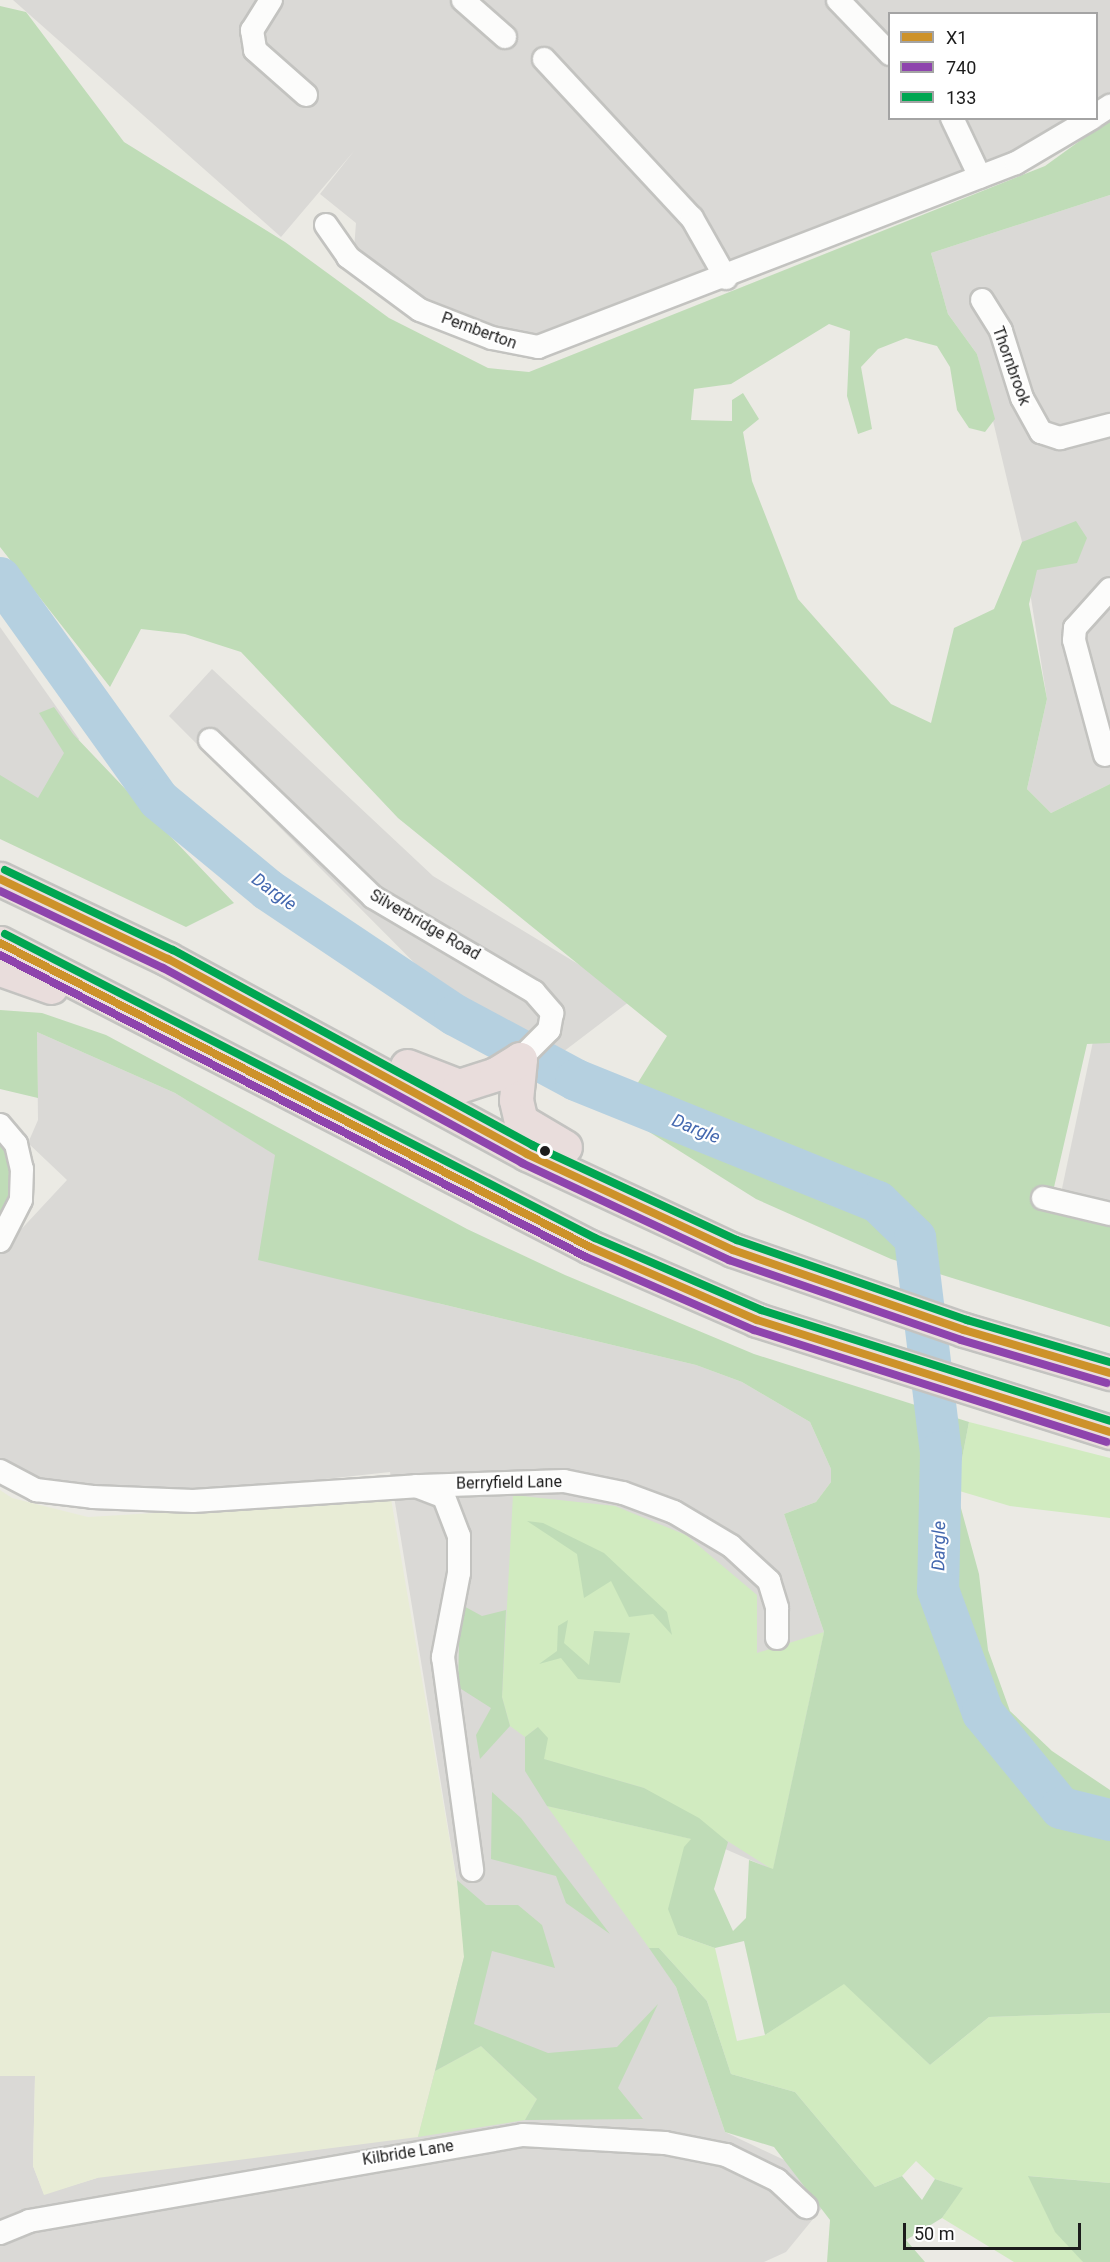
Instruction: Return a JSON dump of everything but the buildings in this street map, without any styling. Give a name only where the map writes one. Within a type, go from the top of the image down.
[{"type":"highway","points":[[12,885],[69,892],[93,902],[444,1084],[480,1080],[530,1049]]},
{"type":"highway","points":[[12,885],[168,959],[527,1154],[733,1250],[964,1330],[1110,1373]]},
{"type":"highway","points":[[0,943],[174,1030],[590,1247],[758,1320],[1110,1432]]},
{"type":"highway","points":[[0,969],[174,1030]]},
{"type":"highway","points":[[530,1049],[516,1100],[529,1130],[796,1252],[828,1284]]},
{"type":"street","points":[[271,0],[252,30],[255,50],[306,95]]},
{"type":"street","points":[[463,0],[505,36]]},
{"type":"street","points":[[838,0],[888,52]]},
{"type":"street","points":[[544,59],[692,218],[726,278]]},
{"type":"street","points":[[953,120],[980,177]]},
{"type":"street","name":"Pemberton","points":[[326,225],[348,257],[420,310],[517,346],[538,347],[726,278],[980,177],[1055,144],[1089,120]]},
{"type":"street","name":"Thornbrook","points":[[982,300],[1001,332],[1022,398],[1041,432],[1060,438],[1110,425]]},
{"type":"street","points":[[1105,755],[1074,640],[1078,623],[1110,590]]},
{"type":"street","name":"Silverbridge Road","points":[[210,740],[373,897],[534,992],[552,1013],[530,1049]]},
{"type":"street","points":[[0,1125],[16,1144],[22,1169],[21,1200],[0,1241]]},
{"type":"street","points":[[1043,1198],[1110,1214]]},
{"type":"street","name":"Berryfield Lane","points":[[0,1471],[36,1490],[116,1498],[193,1501],[416,1486],[564,1481],[623,1493],[674,1512],[731,1546],[769,1581],[777,1608],[777,1638]]},
{"type":"street","name":"Berryfield Lane","points":[[416,1486],[444,1497],[459,1536],[459,1574],[443,1657],[472,1870]]},
{"type":"street","name":"Kilbride Lane","points":[[0,2233],[29,2221],[523,2134],[665,2143],[726,2155],[777,2180],[806,2207]]},
{"type":"shaded area","points":[[13,0],[1110,0],[1110,94],[1098,103],[1098,12],[888,12],[888,120],[1073,120],[1041,140],[538,336],[510,334],[420,296],[354,249],[356,223],[320,194],[354,151],[281,237]]},
{"type":"shaded area","points":[[1110,195],[1110,784],[1051,813],[1027,789],[1047,699],[1022,542],[977,354],[948,314],[931,253]]},
{"type":"shaded area","points":[[0,627],[79,739],[30,827],[0,813]]},
{"type":"shaded area","points":[[212,669],[433,876],[634,998],[534,1074],[499,1048],[169,716]]},
{"type":"shaded area","points":[[1099,1013],[1110,1016],[1110,1231],[1056,1217]]},
{"type":"shaded area","points":[[37,1032],[175,1093],[276,1155],[269,1206],[437,1303],[696,1365],[742,1382],[810,1422],[831,1469],[831,1482],[816,1502],[784,1514],[824,1632],[773,1870],[535,1766],[676,1987],[725,2132],[814,2174],[827,2202],[786,2252],[764,2262],[0,2262],[0,2076],[35,2076],[33,2166],[44,2194],[97,2178],[462,1912],[390,1472],[242,1488],[133,1492],[38,1478],[0,1459],[0,1252],[67,1180],[28,1143],[38,1120]]},
{"type":"green space","points":[[0,6],[26,12],[124,142],[285,242],[389,318],[488,368],[529,372],[1045,166],[1110,119],[1110,195],[931,253],[948,314],[977,354],[995,419],[985,432],[969,428],[957,410],[950,367],[937,346],[906,338],[878,349],[861,367],[872,429],[858,434],[847,396],[850,331],[829,324],[731,384],[694,389],[691,420],[732,421],[732,400],[743,393],[759,419],[743,432],[752,481],[798,599],[891,704],[931,723],[954,628],[994,609],[1022,542],[1076,521],[1087,538],[1077,563],[1037,570],[1029,604],[1047,699],[1027,789],[1051,813],[1110,784],[1110,1043],[1087,1044],[1049,1209],[1110,1225],[1110,1327],[891,1259],[756,1199],[619,1113],[667,1036],[398,818],[241,652],[185,634],[141,629],[110,687],[0,547]]},
{"type":"green space","points":[[54,707],[73,734],[234,903],[186,927],[0,839],[0,775],[38,798],[64,753],[39,713]]},
{"type":"green space","points":[[0,1010],[42,1013],[106,1035],[467,1229],[565,1275],[754,1354],[969,1422],[956,1490],[979,1574],[988,1650],[1010,1711],[1052,1751],[1110,1790],[1110,2013],[989,2017],[930,2065],[844,1984],[765,2035],[744,1941],[715,1948],[678,1935],[668,1909],[684,1847],[691,1839],[547,1806],[525,1771],[525,1737],[538,1727],[548,1738],[544,1759],[644,1788],[699,1818],[728,1842],[714,1889],[733,1931],[746,1918],[749,1860],[773,1869],[824,1632],[784,1514],[816,1502],[831,1482],[831,1469],[810,1422],[742,1382],[696,1365],[258,1260],[275,1155],[175,1093],[37,1032],[38,1098],[0,1089]]},
{"type":"green space","points":[[0,1145],[15,1162],[15,1185],[0,1213]]},
{"type":"green space","points":[[969,1422],[1110,1458],[1110,1518],[1010,1506],[956,1490]]},
{"type":"green space","points":[[0,1490],[12,1498],[88,1517],[391,1499],[462,1912],[464,1957],[418,2137],[97,2178],[44,2195],[33,2166],[35,2076],[0,2076]]},
{"type":"green space","points":[[513,1495],[615,1506],[686,1535],[757,1595],[757,1653],[824,1632],[773,1870],[644,1788],[543,1759],[538,1727],[525,1737],[510,1726],[502,1697]]},
{"type":"green space","points":[[527,1521],[543,1523],[604,1553],[667,1612],[672,1635],[653,1614],[629,1617],[611,1581],[584,1598],[577,1554]]},
{"type":"green space","points":[[460,1604],[482,1616],[506,1610],[502,1697],[510,1726],[480,1759],[476,1735],[491,1708],[458,1687]]},
{"type":"green space","points":[[568,1620],[564,1643],[589,1665],[594,1631],[630,1633],[620,1683],[578,1679],[561,1658],[539,1664],[557,1651],[558,1626]]},
{"type":"green space","points":[[492,1792],[521,1818],[610,1934],[566,1903],[556,1876],[491,1859]]},
{"type":"green space","points":[[547,1806],[692,1839],[678,1935],[715,1948],[737,2041],[765,2035],[844,1983],[930,2065],[989,2017],[1110,2013],[1110,2183],[1029,2176],[1055,2231],[1079,2252],[1083,2262],[1014,2262],[942,2218],[962,2188],[935,2179],[916,2161],[902,2176],[875,2187],[795,2092],[731,2074],[707,2001],[659,1948],[649,1948]]},
{"type":"green space","points":[[457,1880],[486,1905],[518,1905],[542,1925],[555,1968],[492,1951],[474,2024],[548,2053],[617,2047],[658,2004],[618,2088],[643,2119],[525,2120],[537,2099],[481,2046],[435,2071],[464,1957]]},
{"type":"green space","points":[[649,1948],[659,1948],[707,2001],[731,2074],[795,2092],[875,2187],[902,2176],[922,2200],[935,2179],[963,2188],[942,2218],[906,2240],[925,2262],[827,2262],[830,2220],[774,2147],[725,2132],[676,1987]]},
{"type":"green space","points":[[481,2046],[537,2099],[525,2120],[418,2137],[435,2071]]},
{"type":"green space","points":[[1028,2176],[1110,2183],[1110,2262],[1083,2262],[1055,2232]]},
{"type":"waterway","name":"Dargle","points":[[0,578],[159,800],[268,890],[455,1015],[576,1080],[878,1202],[915,1238],[941,1452],[938,1590],[983,1713],[1061,1808],[1110,1820]]},
{"type":"transit line","name":"133","points":[[5,870],[173,950],[532,1145],[737,1240],[967,1320],[1110,1362]]},
{"type":"transit line","name":"X1","points":[[0,879],[168,959],[527,1154],[733,1250],[964,1330],[1110,1373]]},
{"type":"transit line","name":"740","points":[[0,891],[163,968],[522,1163],[729,1260],[961,1340],[1107,1383]]},
{"type":"transit line","name":"133","points":[[5,934],[595,1238],[761,1310],[1110,1421]]},
{"type":"transit line","name":"X1","points":[[0,943],[590,1247],[757,1320],[1110,1432]]},
{"type":"transit line","name":"740","points":[[0,955],[586,1257],[754,1330],[1107,1442]]}]
